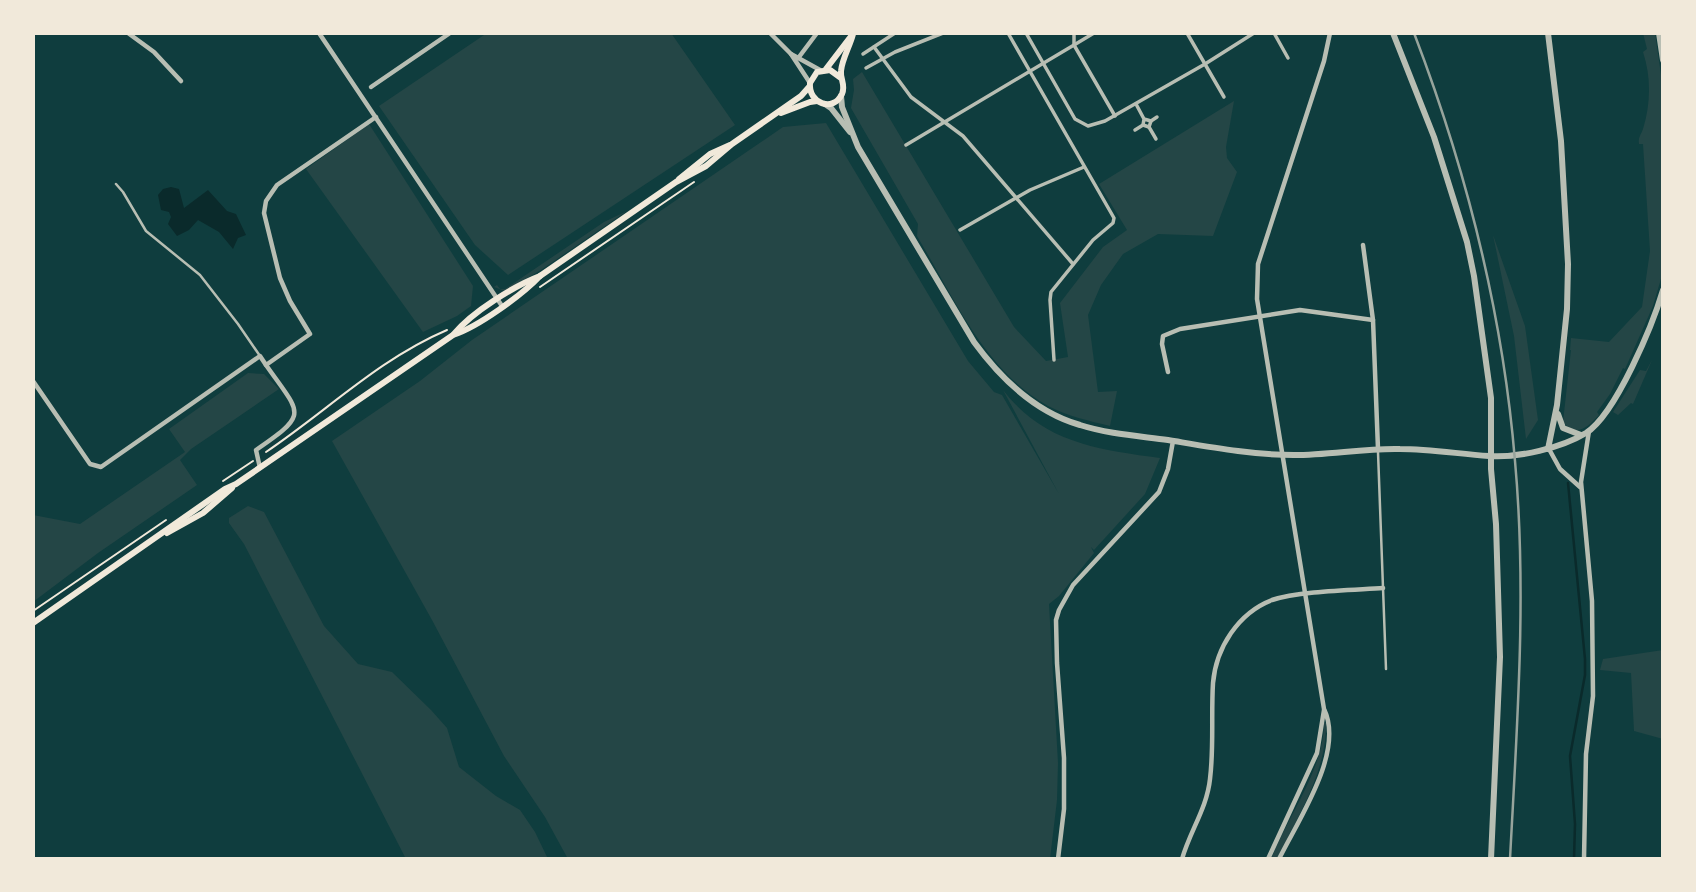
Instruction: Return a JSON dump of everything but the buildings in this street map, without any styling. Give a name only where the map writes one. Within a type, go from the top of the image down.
[{"type":"main road","points":[[33,623],[207,501],[260,468],[453,335],[472,327],[500,303],[527,289],[540,276],[676,182],[701,160],[732,144],[776,114],[809,85],[813,76],[824,70],[853,33]]},
{"type":"main road","points":[[776,114],[810,102],[834,102],[841,96],[844,87],[841,68],[853,33]]},
{"type":"main road","points":[[824,70],[834,71],[841,78]]},
{"type":"main road","points":[[809,85],[811,95],[821,103]]},
{"type":"street","points":[[128,33],[154,52],[181,81]]},
{"type":"street","points":[[319,33],[500,303]]},
{"type":"street","points":[[371,87],[450,33]]},
{"type":"street","points":[[770,33],[791,54],[809,85]]},
{"type":"street","points":[[799,57],[817,33]]},
{"type":"street","points":[[863,54],[895,33]]},
{"type":"street","points":[[866,68],[943,33]]},
{"type":"street","points":[[1008,33],[1114,218],[1114,223],[1093,240],[1051,292],[1054,360]]},
{"type":"street","points":[[1026,33],[1074,118],[1082,124],[1096,125],[1205,64],[1254,33]]},
{"type":"street","points":[[1074,33],[1074,45],[1115,116]]},
{"type":"street","points":[[906,145],[1094,33]]},
{"type":"street","points":[[1187,33],[1224,97]]},
{"type":"street","points":[[1274,33],[1288,58]]},
{"type":"street","points":[[1279,859],[1321,773],[1327,756],[1329,724],[1324,709],[1257,299],[1258,264],[1324,61],[1330,33]]},
{"type":"street","points":[[1393,33],[1434,137],[1469,253],[1491,398],[1491,457],[1500,649],[1491,859]]},
{"type":"street","points":[[1548,33],[1561,142],[1568,259],[1567,309],[1558,419],[1561,426],[1570,432],[1586,432]]},
{"type":"street","points":[[1659,33],[1663,60]]},
{"type":"street","points":[[874,47],[911,97],[963,136],[1073,264]]},
{"type":"street","points":[[791,54],[813,68],[824,70]]},
{"type":"street","points":[[841,96],[851,134]]},
{"type":"street","points":[[821,103],[831,108],[851,134],[974,342],[992,367],[1014,389],[1046,411],[1079,425],[1248,453],[1283,455],[1378,449],[1438,450],[1491,457],[1548,449],[1586,432],[1605,413],[1621,387],[1663,290]]},
{"type":"street","points":[[1135,130],[1143,125],[1144,119],[1136,104]]},
{"type":"street","points":[[266,365],[310,334],[280,278],[264,213],[266,201],[278,185],[376,117]]},
{"type":"street","points":[[1144,119],[1150,121],[1157,117]]},
{"type":"street","points":[[1150,121],[1149,127],[1156,139]]},
{"type":"street","points":[[1143,125],[1149,127]]},
{"type":"street","points":[[960,230],[1030,190],[1084,167]]},
{"type":"street","points":[[1363,245],[1373,320],[1378,449]]},
{"type":"street","points":[[1168,372],[1162,344],[1163,336],[1170,331],[1311,310],[1373,320]]},
{"type":"street","points":[[33,381],[90,464],[101,467],[260,356],[296,412],[293,422],[256,450],[260,468]]},
{"type":"street","points":[[1558,405],[1548,449],[1560,469],[1581,488]]},
{"type":"street","points":[[1584,859],[1586,754],[1593,696],[1592,601],[1581,488],[1586,432]]},
{"type":"street","points":[[1058,859],[1064,809],[1056,633],[1059,610],[1073,585],[1159,492],[1168,469],[1173,441]]},
{"type":"street","points":[[1182,859],[1207,797],[1210,781],[1213,682],[1217,658],[1235,627],[1256,609],[1272,600],[1383,588]]},
{"type":"street","points":[[1268,859],[1314,760],[1321,738],[1324,709]]},
{"type":"lane","points":[[116,184],[146,231],[200,275],[260,356]]},
{"type":"lane","points":[[1378,449],[1386,669]]},
{"type":"path","points":[[535,290],[696,180]]},
{"type":"shaded area","points":[[487,33],[671,33],[735,125],[508,275],[475,245],[379,106]]},
{"type":"shaded area","points":[[1643,33],[1655,33],[1663,89],[1663,272],[1653,306],[1625,369],[1623,368],[1597,412],[1599,415],[1586,427],[1577,430],[1563,422],[1571,338],[1609,342],[1642,307],[1650,251],[1643,144],[1639,144],[1649,100],[1649,80],[1643,52],[1647,49]]},
{"type":"shaded area","points":[[862,72],[1014,327],[1046,361],[1068,357],[1060,303],[1103,247],[1127,230],[1099,184],[1234,101],[1226,147],[1227,158],[1237,172],[1213,236],[1158,234],[1123,254],[1101,285],[1088,315],[1098,392],[1117,391],[1110,426],[1048,406],[1026,391],[988,353],[917,236],[918,224],[851,108],[853,79]]},
{"type":"shaded area","points":[[826,123],[968,361],[994,392],[1002,395],[1059,494],[1003,390],[1036,422],[1054,432],[1093,447],[1160,458],[1145,494],[1094,550],[1091,547],[1094,553],[1059,596],[1049,604],[1058,763],[1050,859],[568,859],[545,817],[504,756],[332,441],[420,381],[472,340],[783,127]]},
{"type":"shaded area","points":[[369,124],[473,286],[471,306],[457,316],[423,332],[306,169]]},
{"type":"shaded area","points":[[163,189],[179,189],[184,208],[208,190],[227,211],[236,214],[246,235],[238,238],[233,249],[219,232],[198,220],[189,230],[177,236],[168,224],[171,217],[169,212],[161,210],[158,195]]},
{"type":"shaded area","points":[[627,211],[541,270],[505,291],[494,287],[497,285],[500,289],[505,289],[604,222]]},
{"type":"shaded area","points":[[1493,235],[1525,326],[1538,420],[1526,439],[1514,336]]},
{"type":"shaded area","points":[[1652,360],[1633,404],[1618,415],[1613,412],[1640,370],[1646,371]]},
{"type":"shaded area","points":[[248,373],[264,374],[279,389],[191,449],[180,460],[197,485],[98,553],[33,602],[33,515],[80,524],[185,452],[169,429]]},
{"type":"shaded area","points":[[248,506],[264,512],[324,626],[358,664],[392,672],[431,710],[447,728],[459,767],[496,796],[520,810],[535,832],[548,859],[406,859],[244,544],[229,523],[229,518]]},
{"type":"shaded area","points":[[1663,650],[1663,739],[1634,731],[1631,673],[1600,670],[1603,659]]},
{"type":"shaded area","points":[[1324,723],[1325,741],[1316,776],[1277,859],[1271,859],[1312,775]]},
{"type":"waterway","points":[[1568,483],[1585,659],[1585,675],[1570,756],[1575,824],[1574,859]]},
{"type":"railway","points":[[1414,33],[1466,190],[1491,298],[1509,407],[1519,511],[1521,610],[1510,859]]}]
